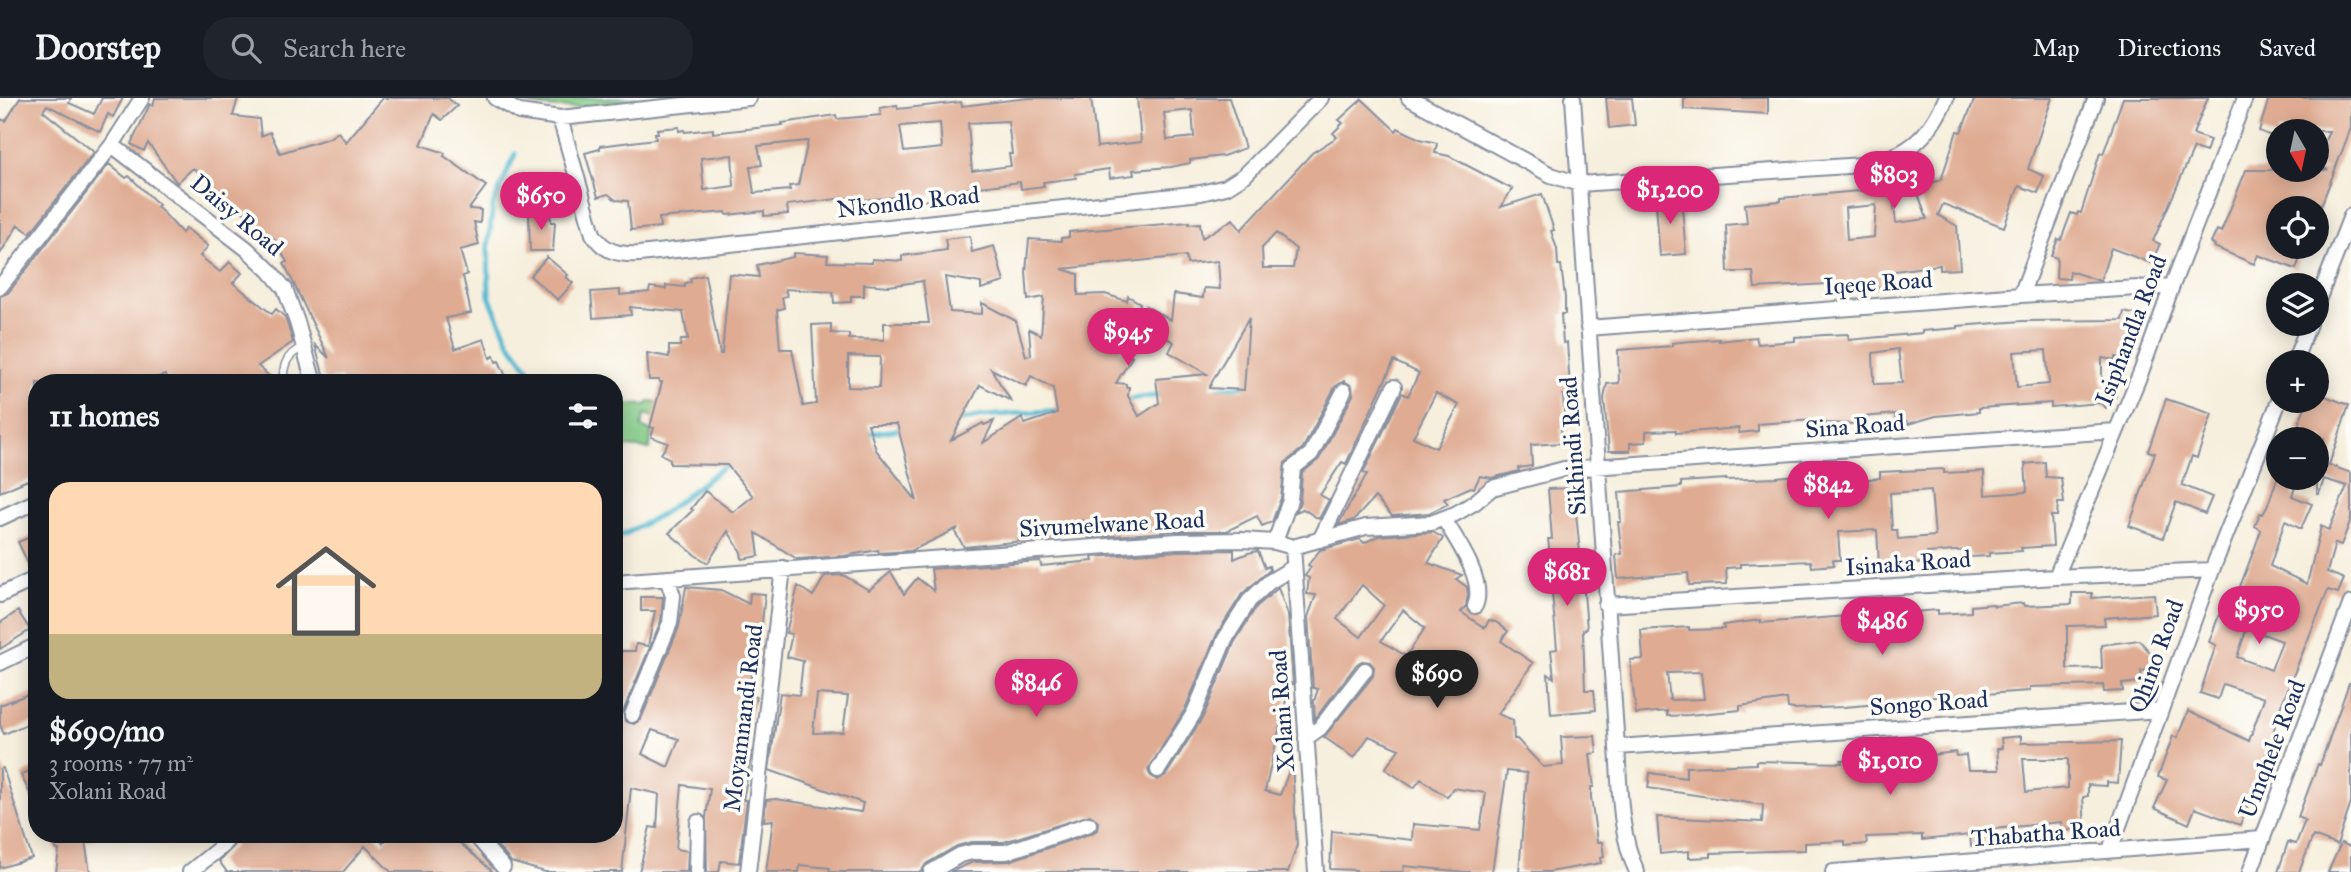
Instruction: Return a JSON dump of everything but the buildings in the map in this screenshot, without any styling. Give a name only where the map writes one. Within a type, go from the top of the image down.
[{"type":"street","points":[[0,287],[112,145],[142,98]]},
{"type":"street","points":[[495,98],[519,112],[561,118],[749,98]]},
{"type":"street","name":"Nkondlo Road","points":[[561,118],[593,234],[605,248],[626,254],[1201,193],[1226,187],[1245,176],[1321,98]]},
{"type":"street","points":[[1409,98],[1551,175],[1579,184],[1862,165],[1886,160],[1921,139],[1937,119],[1946,98]]},
{"type":"street","name":"Sikhindi Road","points":[[1573,98],[1623,827],[1637,872]]},
{"type":"street","points":[[2021,295],[2096,98]]},
{"type":"street","name":"Isiphandla Road","points":[[2056,577],[2141,372],[2245,98]]},
{"type":"street","name":"Daisy Road","points":[[112,145],[247,248],[270,271],[285,289],[312,374]]},
{"type":"street","points":[[2329,273],[2351,216]]},
{"type":"street","name":"Iqeqe Road","points":[[1588,328],[2172,286]]},
{"type":"street","points":[[1320,540],[1394,387]]},
{"type":"street","points":[[1275,542],[1290,500],[1293,468],[1311,454],[1344,391]]},
{"type":"street","name":"Qhino Road","points":[[2110,850],[2212,570],[2274,413]]},
{"type":"street","name":"Sina Road","points":[[1598,466],[2116,431]]},
{"type":"street","points":[[1293,547],[1366,527],[1431,523],[1474,503],[1492,488],[1564,469],[1598,466]]},
{"type":"street","points":[[0,518],[28,505]]},
{"type":"street","points":[[1444,519],[1466,557],[1477,587],[1475,607]]},
{"type":"street","name":"Sivumelwane Road","points":[[623,581],[1177,541],[1275,542],[1293,547]]},
{"type":"street","name":"Xolani Road","points":[[1293,547],[1316,872]]},
{"type":"street","points":[[1158,770],[1194,713],[1225,639],[1248,601],[1269,582],[1294,567]]},
{"type":"street","name":"Moyamnandi Road","points":[[748,872],[783,568]]},
{"type":"street","name":"Isinaka Road","points":[[1606,605],[2212,570]]},
{"type":"street","points":[[632,715],[670,623],[673,596],[667,578]]},
{"type":"street","points":[[0,595],[28,582]]},
{"type":"street","name":"Umqhele Road","points":[[2250,872],[2351,603]]},
{"type":"street","points":[[0,663],[28,649]]},
{"type":"street","points":[[1306,738],[1320,728],[1365,670]]},
{"type":"street","name":"Songo Road","points":[[1617,747],[2161,710]]},
{"type":"street","points":[[697,872],[698,822]]},
{"type":"street","points":[[931,872],[960,855],[972,852],[1006,852],[1089,824]]},
{"type":"street","name":"Thabatha Road","points":[[1833,872],[2262,839]]},
{"type":"street","points":[[190,872],[224,843]]},
{"type":"street","points":[[482,843],[503,867]]},
{"type":"lane","points":[[284,374],[289,355],[304,347]]},
{"type":"green space","points":[[513,98],[656,98],[564,108],[528,104]]},
{"type":"green space","points":[[651,401],[657,402],[657,418],[645,414],[641,427],[651,431],[650,449],[623,447],[623,404],[645,405]]},
{"type":"waterway","points":[[515,154],[493,205],[488,246],[489,296],[509,342],[532,374]]},
{"type":"waterway","points":[[1217,389],[1249,385]]},
{"type":"waterway","points":[[1124,400],[1162,395]]},
{"type":"waterway","points":[[957,421],[984,416],[1062,410]]},
{"type":"waterway","points":[[867,434],[902,429]]},
{"type":"waterway","points":[[623,535],[662,514],[731,461]]}]
